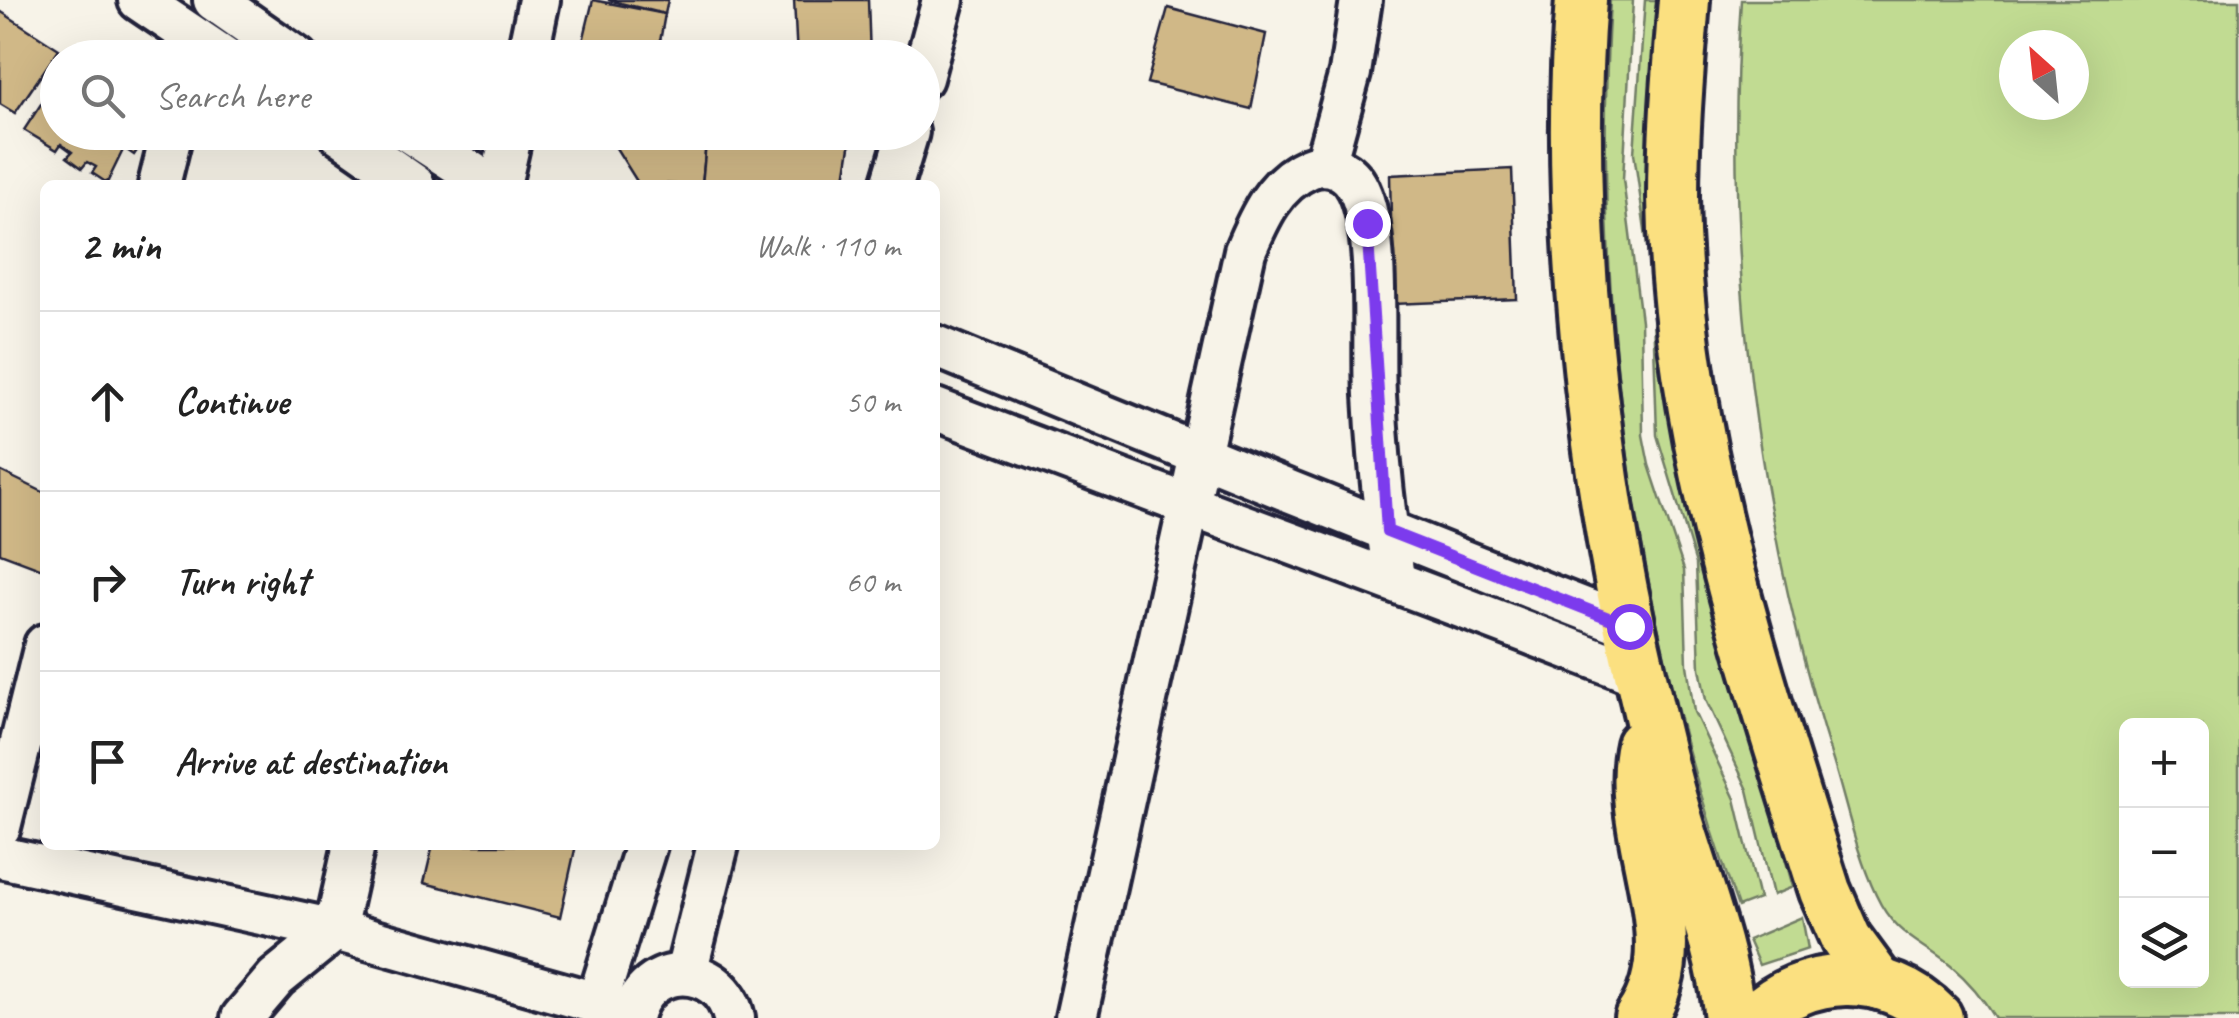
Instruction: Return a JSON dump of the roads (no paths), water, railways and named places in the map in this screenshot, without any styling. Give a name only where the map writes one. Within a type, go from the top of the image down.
[{"type":"main road","points":[[1581,0],[1582,261],[1597,424],[1629,626],[1674,811],[1720,955],[1730,1018]]},
{"type":"main road","points":[[1684,0],[1675,114],[1676,234],[1690,371],[1715,515],[1824,891],[1846,939],[1879,984]]},
{"type":"main road","points":[[1640,1018],[1656,988],[1662,949],[1636,792],[1646,696]]},
{"type":"main road","points":[[1754,1018],[1794,989],[1822,981],[1879,984],[1906,994],[1937,1018]]},
{"type":"street","points":[[139,0],[204,38]]},
{"type":"street","points":[[531,40],[539,0]]},
{"type":"street","points":[[933,40],[944,0]]},
{"type":"street","points":[[1325,164],[1350,74],[1362,0]]},
{"type":"street","points":[[236,20],[268,40]]},
{"type":"street","points":[[160,180],[168,150]]},
{"type":"street","points":[[364,150],[407,180]]},
{"type":"street","points":[[438,150],[483,180]]},
{"type":"street","points":[[501,180],[508,150]]},
{"type":"street","points":[[894,180],[903,150]]},
{"type":"street","points":[[1076,1018],[1190,508],[1230,306],[1252,233],[1282,188],[1310,168],[1325,164],[1341,168],[1358,186],[1367,223],[1387,531],[1394,578]]},
{"type":"street","points":[[940,348],[1629,626]]},
{"type":"street","points":[[940,412],[1190,508],[1394,578],[1646,696]]},
{"type":"street","points":[[0,827],[40,665]]},
{"type":"street","points":[[242,1018],[276,978],[334,930],[353,850]]},
{"type":"street","points":[[620,1011],[645,850]]},
{"type":"street","points":[[686,973],[717,850]]},
{"type":"street","points":[[0,858],[334,930],[620,1011]]},
{"type":"street","points":[[620,1011],[658,979],[686,973],[714,983],[732,1006],[734,1018]]}]
